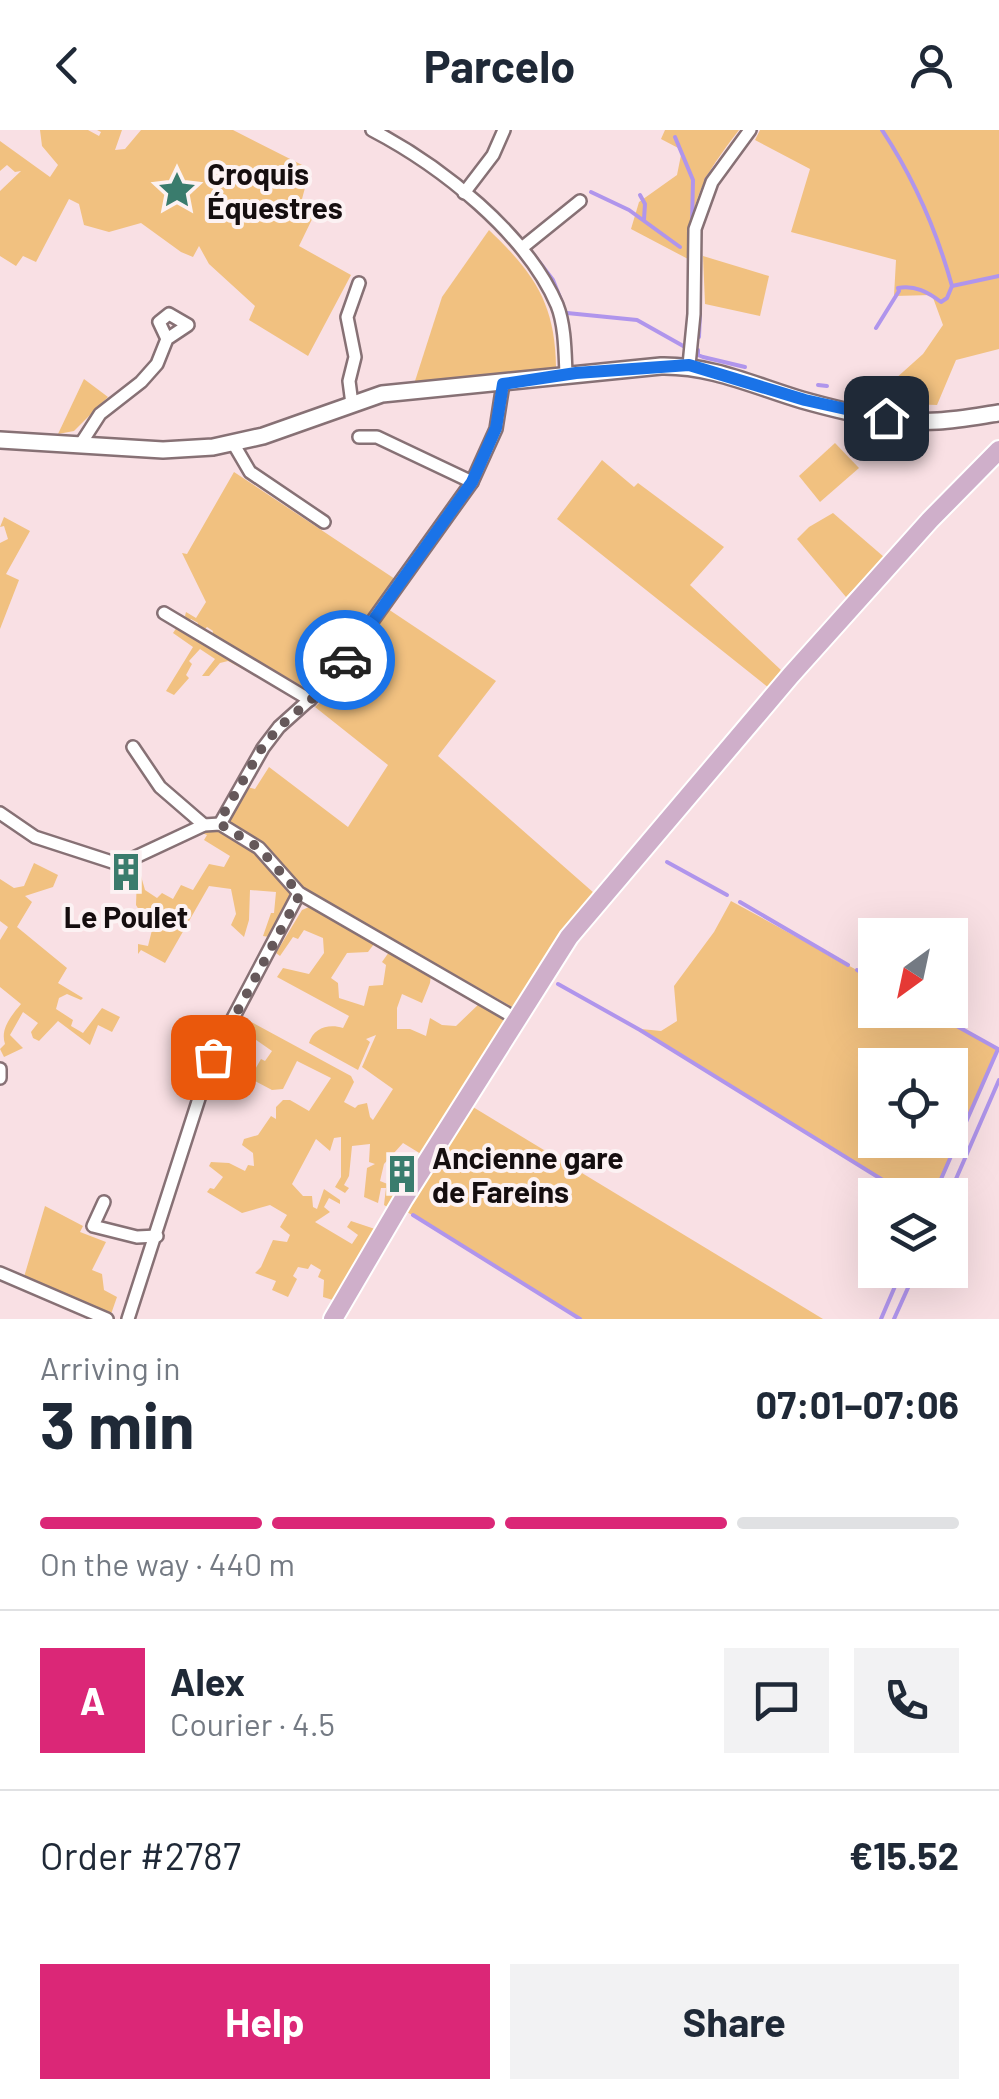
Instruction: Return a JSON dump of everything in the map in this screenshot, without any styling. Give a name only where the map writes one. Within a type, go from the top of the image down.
[{"type":"main road","points":[[333,1319],[404,1198],[569,937],[647,842],[922,528],[999,450]]},
{"type":"street","points":[[372,130],[407,150],[464,194],[523,247],[558,308],[566,374]]},
{"type":"street","points":[[464,194],[493,155],[504,130]]},
{"type":"street","points":[[689,365],[695,228],[712,182],[750,130]]},
{"type":"street","points":[[523,247],[580,202]]},
{"type":"street","points":[[352,404],[349,381],[355,357],[347,317],[359,282]]},
{"type":"street","points":[[80,445],[100,414],[142,382],[157,364],[167,339]]},
{"type":"street","points":[[0,440],[163,450],[233,443],[382,394],[689,365],[881,418],[940,421],[998,413]]},
{"type":"street","points":[[220,824],[262,748],[279,727],[320,692],[472,482],[496,428],[503,384]]},
{"type":"street","points":[[360,437],[378,436],[472,482]]},
{"type":"street","points":[[233,443],[250,472],[324,522]]},
{"type":"street","points":[[164,613],[310,700]]},
{"type":"street","points":[[133,748],[160,786],[204,825]]},
{"type":"street","points":[[0,813],[35,836],[112,862],[128,861],[204,825],[220,824],[259,848],[300,894],[517,1019]]},
{"type":"street","points":[[128,1319],[212,1058],[300,894]]},
{"type":"street","points":[[0,1069],[0,1078]]},
{"type":"street","points":[[104,1202],[93,1226],[137,1237],[157,1236]]},
{"type":"street","points":[[0,1273],[106,1319]]},
{"type":"shaded area","points":[[40,130],[88,130],[99,136],[101,132],[97,130],[122,130],[115,150],[125,149],[141,130],[233,130],[310,169],[302,199],[317,209],[299,246],[351,275],[308,356],[249,320],[255,306],[209,264],[199,246],[193,257],[141,223],[109,232],[84,225],[79,204],[69,199],[36,262],[23,256],[16,266],[0,256],[0,191],[21,171],[15,172],[7,165],[0,171],[0,141],[50,177],[58,165],[42,146]]},
{"type":"shaded area","points":[[665,130],[739,130],[701,190],[692,220],[688,259],[631,229],[639,202],[677,175],[682,150],[661,139]]},
{"type":"shaded area","points":[[760,130],[999,130],[999,349],[956,360],[937,405],[908,404],[894,380],[923,354],[943,325],[932,295],[894,296],[896,260],[791,232],[810,169],[755,140]]},
{"type":"shaded area","points":[[489,230],[530,275],[539,291],[551,325],[556,367],[504,381],[415,381],[442,297]]},
{"type":"shaded area","points":[[703,256],[769,276],[760,316],[705,304]]},
{"type":"shaded area","points":[[84,379],[108,397],[74,431],[58,434]]},
{"type":"shaded area","points":[[835,443],[859,468],[820,502],[799,476]]},
{"type":"shaded area","points":[[602,460],[634,487],[638,483],[724,547],[690,585],[781,670],[769,688],[557,519]]},
{"type":"shaded area","points":[[234,472],[395,579],[320,685],[309,690],[212,635],[207,627],[197,627],[198,623],[185,616],[186,612],[196,618],[206,602],[182,553],[187,554]]},
{"type":"shaded area","points":[[833,513],[884,557],[846,597],[797,539]]},
{"type":"shaded area","points":[[4,517],[30,531],[6,574],[19,580],[0,629],[0,543],[8,539],[4,526],[0,527]]},
{"type":"shaded area","points":[[388,609],[496,681],[438,756],[594,893],[552,945],[514,1008],[304,889],[261,843],[229,822],[247,787],[255,789],[269,767],[348,827],[388,765],[315,707],[330,693]]},
{"type":"shaded area","points":[[177,627],[300,700],[228,661],[220,663],[209,676],[202,676],[215,659],[200,649],[189,661],[189,678],[174,695],[166,691],[193,647],[173,633]]},
{"type":"shaded area","points":[[223,830],[262,857],[290,893],[269,937],[263,936],[274,913],[276,892],[250,890],[244,937],[231,925],[236,914],[231,889],[209,886],[165,963],[141,950],[138,954],[138,944],[148,946],[156,914],[139,910],[136,905],[137,874],[145,890],[157,898],[162,893],[173,899],[181,885],[193,890],[209,864],[224,867],[230,856],[204,840],[207,835],[202,833]]},
{"type":"shaded area","points":[[34,863],[58,875],[53,887],[25,896],[32,902],[17,927],[67,968],[58,983],[83,998],[67,994],[59,998],[56,1009],[73,1020],[71,1026],[83,1033],[102,1008],[120,1017],[112,1032],[98,1025],[90,1045],[58,1021],[39,1041],[31,1032],[38,1023],[23,1012],[10,1035],[23,1048],[4,1057],[0,1049],[5,1044],[5,1028],[21,1004],[0,987],[0,940],[8,927],[0,921],[0,879],[14,888],[24,886]]},
{"type":"shaded area","points":[[731,901],[858,971],[858,1028],[960,1028],[998,1049],[968,1117],[968,1048],[858,1048],[858,1158],[950,1158],[941,1178],[880,1178],[641,1029],[661,1031],[677,1021],[674,986],[714,932]]},
{"type":"shaded area","points":[[309,907],[374,944],[368,952],[347,953],[331,978],[338,983],[339,998],[364,1006],[369,986],[383,985],[386,965],[382,962],[389,952],[431,974],[422,1003],[402,994],[397,1029],[410,1029],[426,1036],[430,1018],[442,1025],[456,1026],[481,1002],[507,1018],[507,1024],[420,1163],[411,1162],[421,1154],[403,1143],[384,1164],[380,1181],[400,1189],[389,1208],[384,1205],[386,1188],[381,1188],[378,1203],[364,1197],[367,1168],[375,1164],[369,1162],[370,1144],[352,1146],[349,1176],[344,1185],[349,1188],[345,1193],[335,1187],[341,1177],[341,1137],[334,1138],[330,1151],[316,1139],[292,1184],[303,1196],[312,1196],[313,1207],[317,1209],[324,1189],[340,1204],[329,1198],[324,1207],[330,1212],[315,1222],[352,1244],[358,1235],[347,1227],[351,1221],[378,1230],[336,1301],[323,1297],[324,1280],[318,1277],[321,1270],[311,1264],[308,1269],[298,1267],[288,1297],[272,1290],[276,1281],[255,1273],[273,1240],[287,1242],[290,1235],[280,1227],[287,1215],[270,1205],[242,1213],[207,1192],[223,1177],[209,1166],[211,1162],[229,1163],[245,1171],[248,1165],[254,1166],[253,1153],[242,1145],[244,1139],[258,1135],[271,1116],[276,1119],[276,1107],[283,1100],[309,1111],[331,1078],[297,1061],[283,1089],[272,1090],[232,1069],[228,1064],[235,1062],[253,1073],[261,1059],[265,1061],[272,1051],[239,1028],[236,1024],[244,1018],[351,1076],[354,1082],[344,1102],[355,1108],[367,1103],[373,1120],[393,1089],[362,1067],[376,1035],[366,1039],[370,1042],[358,1070],[309,1043],[322,1028],[343,1028],[349,1016],[277,977],[283,968],[309,974],[324,953],[323,938],[304,930],[298,939],[293,937],[280,956],[276,953],[302,910]]},
{"type":"shaded area","points":[[473,1107],[823,1319],[582,1319],[407,1212]]},
{"type":"shaded area","points":[[45,1206],[83,1226],[80,1232],[106,1242],[92,1270],[102,1274],[104,1290],[117,1297],[110,1317],[24,1277]]},
{"type":"waterway","points":[[882,130],[923,205],[952,286]]},
{"type":"waterway","points":[[675,137],[693,180],[692,223]]},
{"type":"waterway","points":[[706,180],[724,156]]},
{"type":"waterway","points":[[591,192],[629,210],[680,247]]},
{"type":"waterway","points":[[640,195],[645,204],[644,219]]},
{"type":"waterway","points":[[534,255],[553,280],[563,305]]},
{"type":"waterway","points":[[876,328],[898,288],[921,290],[941,302],[952,286],[999,276]]},
{"type":"waterway","points":[[699,337],[700,312]]},
{"type":"waterway","points":[[567,313],[637,320],[685,347],[686,343]]},
{"type":"waterway","points":[[698,350],[703,357],[745,367]]},
{"type":"waterway","points":[[818,385],[827,386]]},
{"type":"waterway","points":[[667,862],[727,895]]},
{"type":"waterway","points":[[740,902],[848,965]]},
{"type":"waterway","points":[[558,984],[879,1178]]},
{"type":"waterway","points":[[941,1178],[998,1049],[960,1028]]},
{"type":"waterway","points":[[956,1178],[999,1080]]},
{"type":"waterway","points":[[413,1215],[580,1319]]},
{"type":"waterway","points":[[881,1319],[894,1288]]},
{"type":"waterway","points":[[894,1319],[908,1288]]},
{"type":"way so far","points":[[213,1057],[300,894],[259,848],[220,824],[220,820],[262,748],[279,727],[320,692],[345,660]]},
{"type":"place","name":"Croquis Équestres","points":[[177,190]]},
{"type":"place","name":"Le Poulet","points":[[126,872]]},
{"type":"place","name":"Ancienne gare de Fareins","points":[[402,1174]]},
{"type":"route","points":[[345,660],[472,482],[496,428],[503,384],[576,373],[689,365],[805,400],[886,418]]}]
